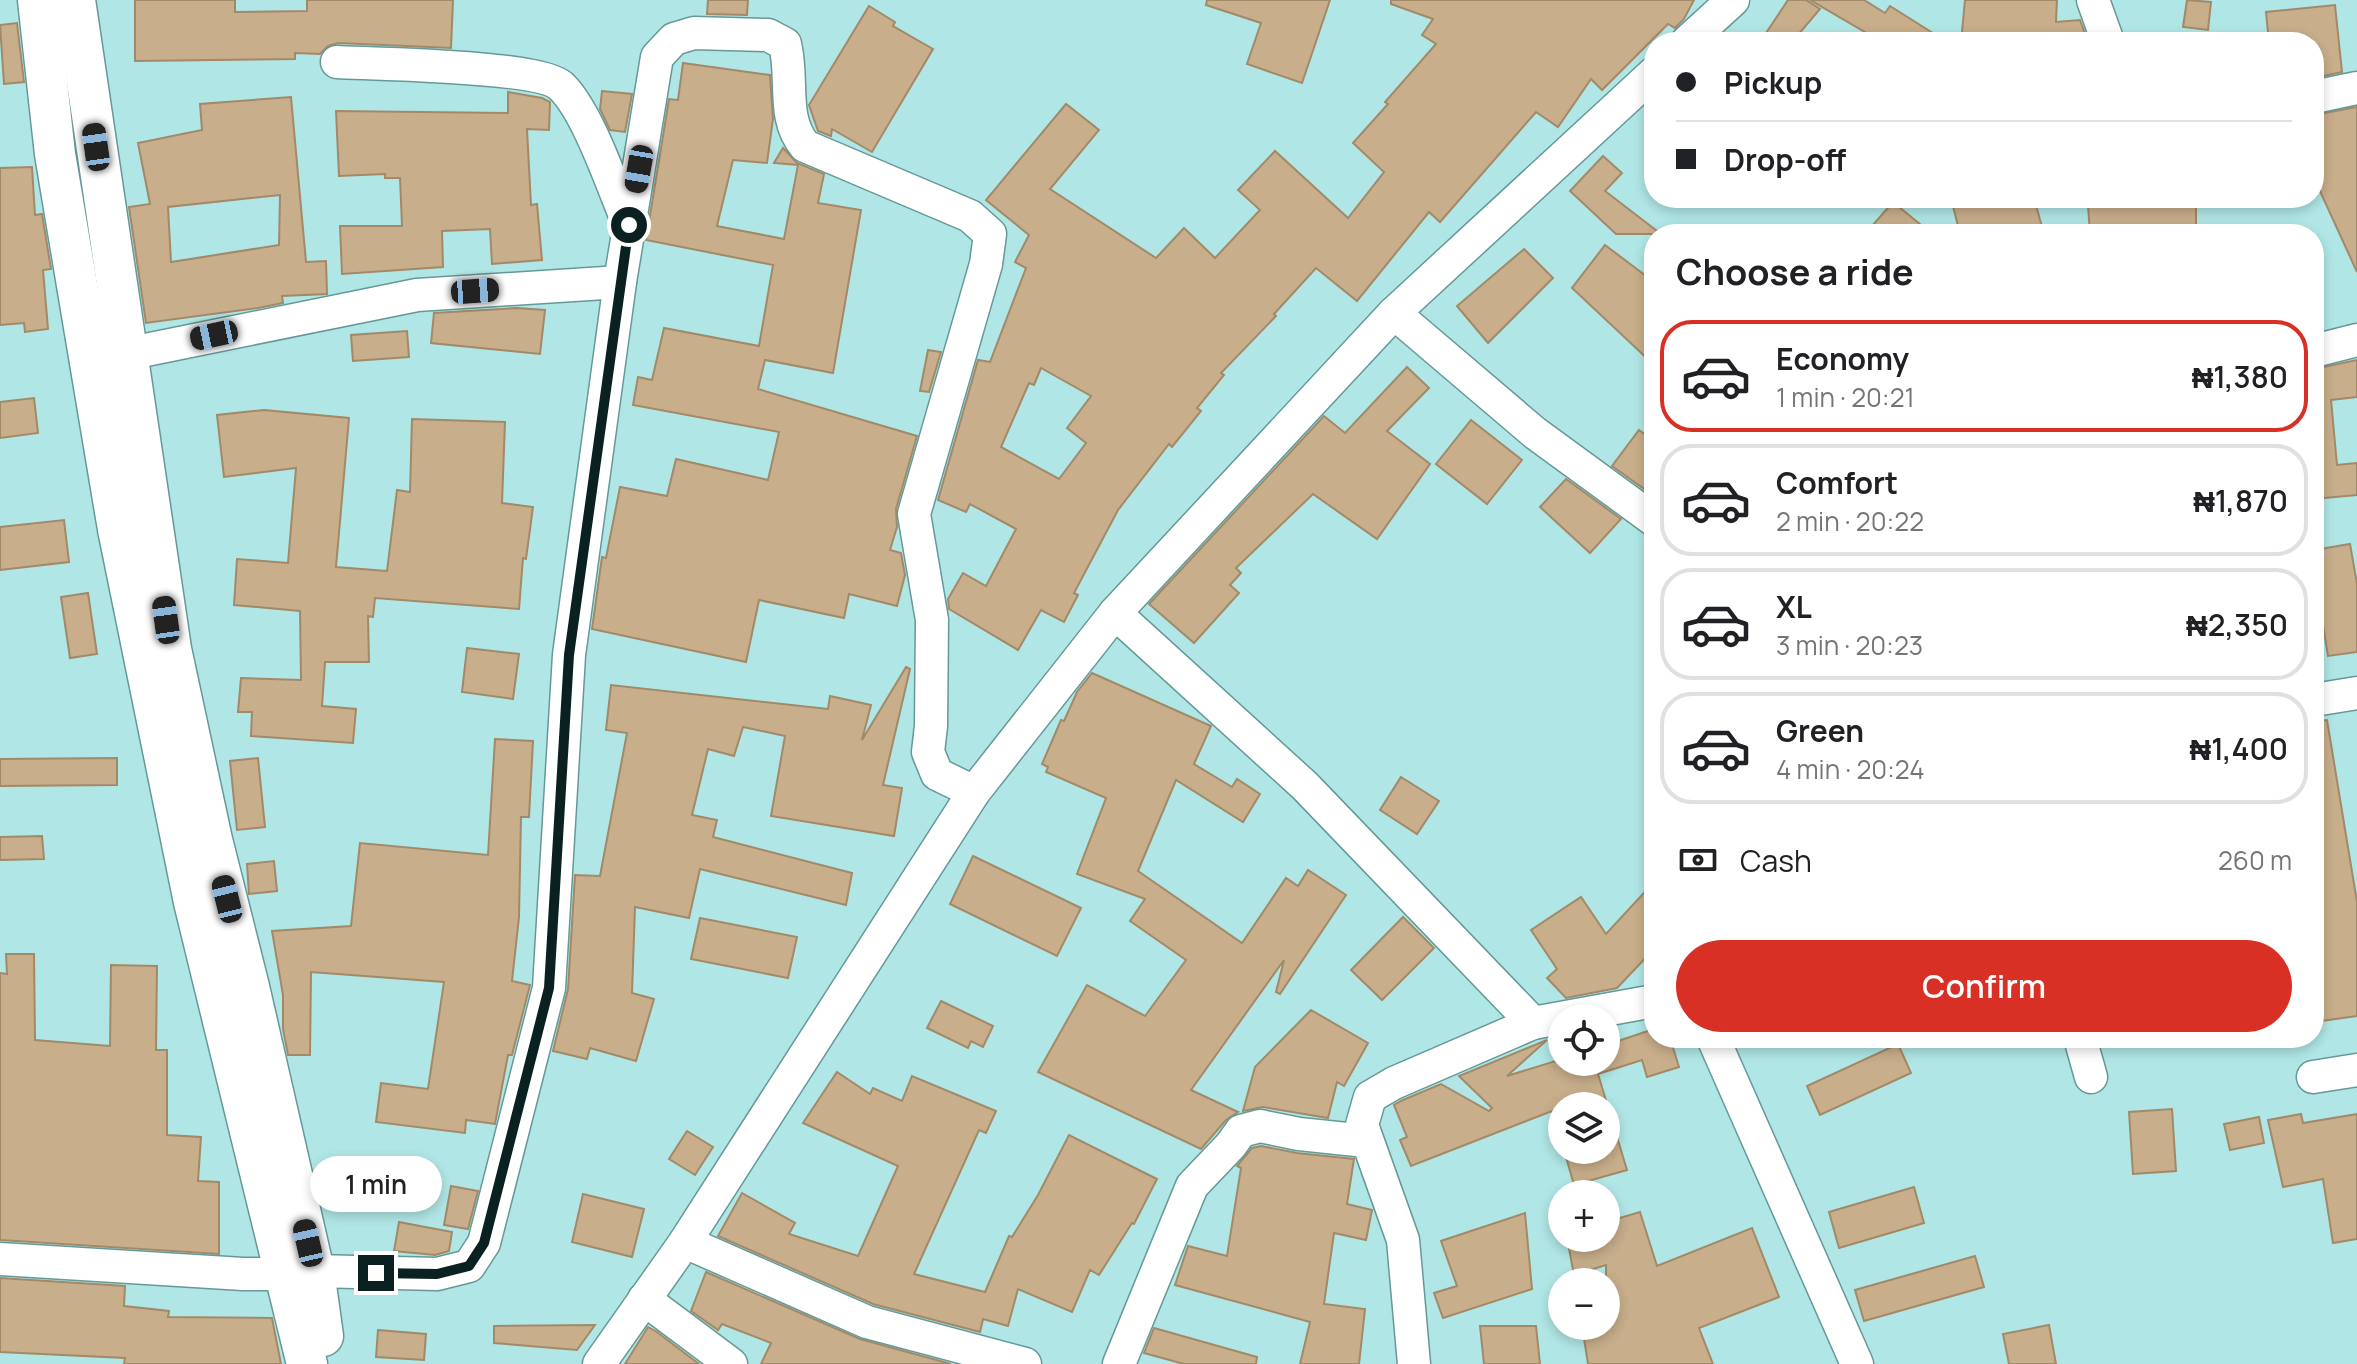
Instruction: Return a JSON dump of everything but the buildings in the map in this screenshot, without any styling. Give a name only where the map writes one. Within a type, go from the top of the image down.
[{"type":"main road","points":[[38,0],[55,154],[118,529],[194,902],[326,1364]]},
{"type":"main road","points":[[75,0],[171,649],[212,840],[249,987],[300,1273],[307,1364]]},
{"type":"street","points":[[1698,32],[1733,0]]},
{"type":"street","points":[[2093,0],[2104,32]]},
{"type":"street","points":[[0,1259],[243,1274],[437,1274],[469,1266],[484,1243],[549,988],[569,655],[620,282],[657,57],[674,39],[694,33],[768,35],[785,44],[791,65],[790,118],[794,133],[805,146],[970,216],[990,234],[986,264],[914,514],[932,620],[928,752],[937,774],[974,792]]},
{"type":"street","points":[[337,62],[524,73],[559,83],[577,103],[629,225]]},
{"type":"street","points":[[599,1364],[685,1242],[974,792],[1115,613],[1394,313],[1644,82]]},
{"type":"street","points":[[2324,95],[2357,88]]},
{"type":"street","points":[[126,354],[417,295],[620,282]]},
{"type":"street","points":[[1394,313],[1535,433],[1644,513]]},
{"type":"street","points":[[2324,348],[2357,340]]},
{"type":"street","points":[[1115,613],[1305,786],[1533,1023]]},
{"type":"street","points":[[2324,698],[2357,693]]},
{"type":"street","points":[[1414,1364],[1403,1240],[1362,1125],[1370,1097],[1394,1083],[1533,1023],[1644,1003]]},
{"type":"street","points":[[1717,1048],[1857,1364]]},
{"type":"street","points":[[2083,1048],[2091,1077]]},
{"type":"street","points":[[2313,1077],[2357,1070]]},
{"type":"street","points":[[1119,1364],[1192,1186],[1241,1131],[1260,1126],[1299,1134],[1366,1141]]},
{"type":"street","points":[[685,1242],[867,1322],[1025,1364]]},
{"type":"street","points":[[644,1299],[731,1364]]},
{"type":"route","points":[[376,1273],[437,1274],[469,1266],[484,1243],[549,988],[569,655],[629,225]]}]
